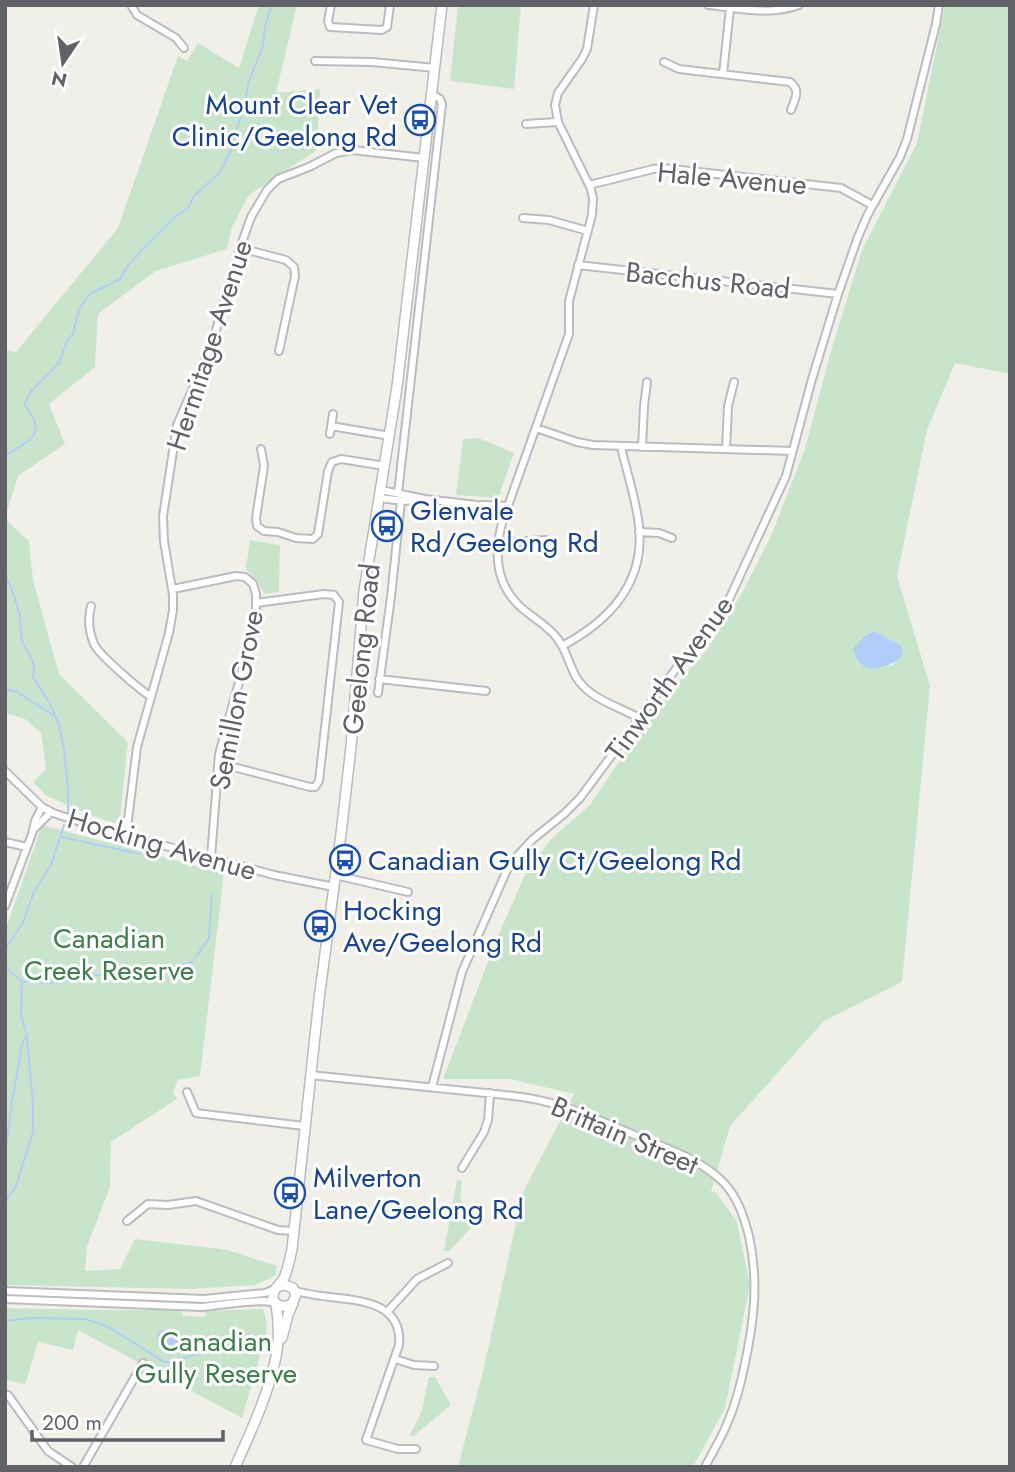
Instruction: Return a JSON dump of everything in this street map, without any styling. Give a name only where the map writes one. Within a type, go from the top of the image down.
[{"type":"main road","name":"Geelong Road","points":[[277,1288],[284,1278],[292,1249],[304,1126],[352,737],[363,601],[390,436],[432,94],[440,5]]},
{"type":"main road","name":"Geelong Road","points":[[292,1249],[294,1289]]},
{"type":"main road","points":[[235,1467],[254,1423],[285,1330],[289,1311],[296,1297],[294,1289],[285,1284],[277,1288],[273,1296],[279,1325],[277,1350]]},
{"type":"main road","points":[[276,1304],[286,1307],[294,1303]]},
{"type":"street","points":[[131,5],[137,15],[176,38],[184,48]]},
{"type":"street","points":[[331,5],[328,21],[330,27],[383,30],[388,25],[390,5]]},
{"type":"street","points":[[594,5],[586,51],[556,97],[555,109],[558,122],[589,185],[593,204],[569,301],[569,334],[507,509],[498,542],[497,562],[506,588],[517,603],[553,633],[585,688],[639,718]]},
{"type":"street","points":[[708,5],[772,11],[799,5]]},
{"type":"street","name":"Tinworth Avenue","points":[[432,1087],[462,972],[507,870],[533,839],[579,800],[726,606],[789,468],[838,294],[858,237],[907,139],[939,5]]},
{"type":"street","points":[[723,74],[730,8]]},
{"type":"street","points":[[315,61],[372,62],[435,68]]},
{"type":"street","points":[[664,62],[679,69],[791,82],[797,92],[791,110]]},
{"type":"street","points":[[432,94],[442,102],[440,121]]},
{"type":"street","points":[[430,108],[439,110],[440,121]]},
{"type":"street","name":"Geelong Road","points":[[377,693],[391,597],[399,497],[440,121]]},
{"type":"street","points":[[526,124],[558,122]]},
{"type":"street","name":"Hermitage Avenue","points":[[127,836],[135,756],[172,620],[173,589],[164,541],[163,516],[177,425],[212,344],[251,218],[261,199],[283,176],[309,167],[333,154],[345,150],[424,158]]},
{"type":"street","name":"Hale Avenue","points":[[589,185],[663,168],[841,188],[872,205]]},
{"type":"street","points":[[523,218],[549,220],[588,231]]},
{"type":"street","points":[[240,248],[286,260],[294,267],[295,275],[279,351]]},
{"type":"street","name":"Bacchus Road","points":[[578,265],[838,294]]},
{"type":"street","points":[[642,447],[643,406],[647,382]]},
{"type":"street","points":[[726,449],[728,405],[734,382]]},
{"type":"street","points":[[333,414],[331,430],[390,436]]},
{"type":"street","points":[[536,428],[587,445],[793,451]]},
{"type":"street","points":[[562,646],[598,624],[610,612],[621,597],[635,565],[639,532],[637,513],[621,447]]},
{"type":"street","points":[[261,449],[264,464],[257,526],[266,531],[278,531],[305,540],[313,539],[318,534],[328,471],[332,462],[341,459],[385,466]]},
{"type":"street","points":[[380,494],[477,505],[491,504],[507,509]]},
{"type":"street","points":[[639,532],[659,533],[672,538]]},
{"type":"street","points":[[498,542],[546,540]]},
{"type":"street","name":"Semillon Grove","points":[[173,589],[239,575],[248,579],[256,591],[252,635],[221,745],[211,858]]},
{"type":"street","points":[[218,763],[307,787],[316,786],[319,780],[339,602],[334,595],[324,594],[256,603]]},
{"type":"street","points":[[91,606],[89,621],[95,645],[136,687],[150,696]]},
{"type":"street","points":[[379,679],[486,691]]},
{"type":"street","name":"Hocking Avenue","points":[[5,771],[42,807],[51,812],[127,836],[274,875],[334,887]]},
{"type":"street","points":[[32,834],[42,807]]},
{"type":"street","points":[[5,906],[32,834],[38,823],[51,812]]},
{"type":"street","points":[[5,842],[27,847]]},
{"type":"street","points":[[335,875],[408,892]]},
{"type":"street","points":[[310,1075],[432,1087]]},
{"type":"street","name":"Brittain Street","points":[[432,1087],[526,1097],[554,1103],[630,1133],[704,1167],[722,1181],[734,1197],[744,1216],[751,1245],[756,1280],[755,1304],[739,1390],[728,1423],[705,1467]]},
{"type":"street","points":[[187,1092],[196,1113],[304,1126]]},
{"type":"street","points":[[461,1168],[484,1132],[488,1120],[490,1093]]},
{"type":"street","points":[[127,1221],[148,1204],[171,1205],[193,1201],[278,1230],[294,1231]]},
{"type":"street","points":[[387,1312],[417,1279],[447,1263]]},
{"type":"street","points":[[5,1291],[204,1299],[265,1293],[277,1288]]},
{"type":"street","points":[[294,1289],[316,1296],[369,1302],[379,1306],[392,1317],[399,1333],[399,1345],[366,1440],[398,1449],[416,1449]]},
{"type":"street","points":[[294,1303],[316,1296]]},
{"type":"street","points":[[5,1299],[202,1307],[245,1301],[276,1304]]},
{"type":"street","points":[[395,1359],[414,1365],[434,1366]]},
{"type":"street","points":[[83,1467],[142,1363]]},
{"type":"street","points":[[8,1395],[48,1451],[72,1467]]},
{"type":"green space","points":[[259,5],[297,5],[276,93],[320,89],[317,150],[249,195],[232,227],[227,249],[156,271],[98,314],[95,367],[49,404],[65,444],[18,476],[5,518],[5,350],[16,352],[118,228],[178,56],[187,61],[198,43],[239,68]]},
{"type":"green space","points":[[458,5],[521,5],[514,89],[450,81]]},
{"type":"green space","points":[[945,5],[1010,5],[1010,374],[955,363],[927,430],[897,576],[930,686],[902,982],[824,1021],[730,1126],[711,1192],[716,1192],[737,1222],[750,1285],[725,1408],[693,1467],[458,1467],[484,1367],[523,1192],[574,1094],[510,1079],[443,1079],[496,941],[526,872],[552,838],[590,805],[649,717],[707,649],[742,593],[771,536],[805,449],[862,250],[917,143]],"holes":[[[874,631],[901,646],[893,665],[879,668],[862,665],[853,648]]]},
{"type":"green space","points":[[476,438],[514,453],[498,498],[456,495],[463,439]]},
{"type":"green space","points":[[5,519],[29,541],[33,580],[59,674],[128,742],[120,819],[114,823],[47,796],[33,782],[46,769],[41,733],[25,719],[5,713]]},
{"type":"green space","points":[[250,540],[280,545],[279,592],[265,594],[246,568]]},
{"type":"green space","name":"Canadian Creek Reserve","points":[[42,825],[224,873],[200,1076],[178,1080],[173,1092],[177,1099],[111,1142],[110,1187],[87,1247],[85,1271],[120,1269],[135,1239],[228,1250],[277,1266],[275,1276],[255,1285],[190,1289],[5,1285],[5,931]]},
{"type":"green space","points":[[457,1180],[462,1181],[460,1197],[472,1227],[449,1251],[444,1251]]},
{"type":"green space","name":"Canadian Gully Reserve","points":[[5,1308],[181,1310],[183,1316],[204,1317],[206,1311],[263,1309],[267,1323],[242,1418],[78,1330],[73,1350],[38,1342],[25,1385],[8,1380],[5,1382]]},
{"type":"green space","points":[[429,1377],[435,1377],[451,1405],[409,1437],[421,1413]]},
{"type":"water","points":[[874,631],[902,646],[902,656],[880,668],[860,664],[853,648]]},
{"type":"water","points":[[170,1329],[178,1334],[177,1350],[171,1355],[157,1343],[159,1331]]},
{"type":"waterway","points":[[5,456],[33,436],[35,423],[24,404],[32,390],[59,363],[67,341],[73,334],[79,309],[90,294],[120,279],[142,250],[189,207],[193,197],[220,172],[230,153],[249,81],[263,46],[265,26],[272,5]]},
{"type":"waterway","points":[[5,573],[19,611],[22,640],[33,661],[33,677],[59,725],[64,749],[68,813]]},
{"type":"waterway","points":[[5,689],[17,692],[53,715]]},
{"type":"waterway","points":[[5,952],[23,923],[34,892],[51,865],[64,825]]},
{"type":"waterway","points":[[61,837],[77,840]]},
{"type":"waterway","points":[[80,841],[140,854]]},
{"type":"waterway","points":[[195,958],[209,938],[212,894]]},
{"type":"waterway","points":[[57,983],[103,974],[130,975],[193,962]]},
{"type":"waterway","points":[[5,964],[10,972],[22,981],[21,1015],[27,1036],[23,1041],[5,1144]]},
{"type":"waterway","points":[[22,981],[53,983]]},
{"type":"waterway","points":[[5,1202],[16,1186],[33,1132],[27,1037]]},
{"type":"waterway","points":[[5,1321],[30,1318],[84,1319],[112,1329],[164,1362],[175,1362],[196,1354],[222,1339],[247,1338]]},
{"type":"place","name":"Mount Clear Vet Clinic/Geelong Rd","points":[[420,120]]},
{"type":"place","name":"Glenvale Rd/Geelong Rd","points":[[387,526]]},
{"type":"place","name":"Canadian Gully Ct/Geelong Rd","points":[[345,860]]},
{"type":"place","name":"Hocking Ave/Geelong Rd","points":[[320,926]]},
{"type":"place","name":"Milverton Lane/Geelong Rd","points":[[290,1193]]}]
